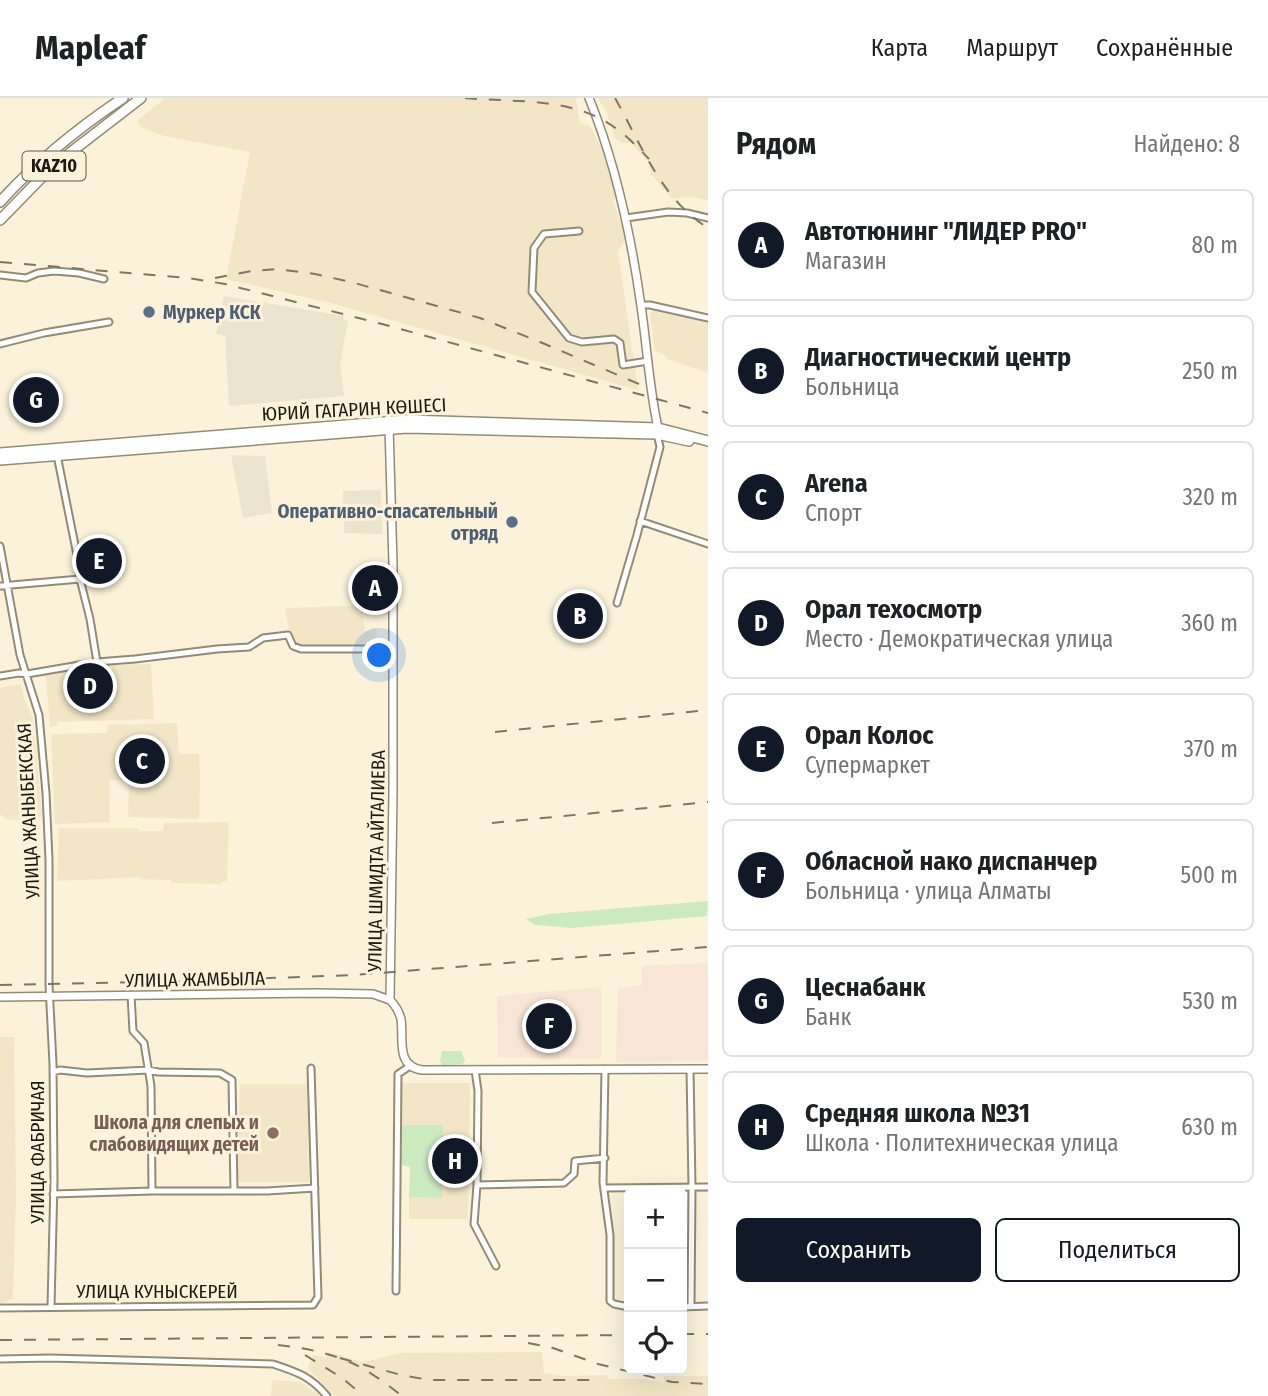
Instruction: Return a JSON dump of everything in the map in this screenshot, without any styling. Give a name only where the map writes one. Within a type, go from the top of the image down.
[{"type":"main road","name":"KAZ10","points":[[0,202],[35,166],[123,98]]},
{"type":"main road","name":"KAZ10","points":[[0,220],[71,152],[141,98]]},
{"type":"main road","points":[[107,109],[114,119]]},
{"type":"main road","name":"ЮРИЙ ГАГАРИН КӨШЕСІ","points":[[0,460],[389,425],[407,420],[657,431],[708,441]]},
{"type":"main road","name":"ЮРИЙ ГАГАРИН КӨШЕСІ","points":[[0,453],[389,425]]},
{"type":"main road","name":"ЮРИЙ ГАГАРИН КӨШЕСІ","points":[[657,431],[708,447]]},
{"type":"street","points":[[589,98],[597,116],[626,218],[660,447],[617,603]]},
{"type":"street","points":[[626,218],[668,212],[708,218]]},
{"type":"street","points":[[579,231],[544,234],[538,241],[534,248],[532,292],[569,338],[582,342],[614,339],[620,343],[623,365],[648,361]]},
{"type":"street","points":[[0,275],[26,278],[54,271],[104,279]]},
{"type":"street","points":[[641,305],[708,318]]},
{"type":"street","points":[[0,344],[109,322]]},
{"type":"street","name":"УЛИЦА ШМИДТА АЙТАЛИЕВА","points":[[389,425],[393,551],[390,1000],[399,1012],[402,1054],[410,1066]]},
{"type":"street","points":[[57,456],[100,681]]},
{"type":"street","points":[[640,521],[708,544]]},
{"type":"street","name":"УЛИЦА ЖАНЫБЕКСКАЯ","points":[[0,546],[20,655],[39,715],[49,860],[50,996]]},
{"type":"street","points":[[0,586],[80,579]]},
{"type":"street","points":[[0,676],[97,662],[242,648],[249,647],[263,638],[288,635],[293,646],[301,649],[393,649]]},
{"type":"street","name":"УЛИЦА ЖАМБЫЛА","points":[[0,997],[373,994],[390,1000]]},
{"type":"street","points":[[131,995],[133,1031],[144,1043],[149,1070],[152,1099],[152,1191]]},
{"type":"street","name":"УЛИЦА ФАБРИЧАЯ","points":[[50,996],[53,1072],[51,1307]]},
{"type":"street","points":[[397,1291],[398,1074],[410,1066],[422,1070],[708,1069]]},
{"type":"street","points":[[53,1194],[315,1188],[311,1068]]},
{"type":"street","points":[[605,1069],[604,1188],[610,1235],[610,1301],[624,1306]]},
{"type":"street","points":[[690,1069],[691,1306]]},
{"type":"street","points":[[53,1072],[149,1070],[220,1073],[232,1080],[234,1191]]},
{"type":"street","points":[[475,1070],[478,1091],[474,1224],[496,1266]]},
{"type":"street","points":[[477,1185],[564,1183],[574,1174],[575,1161],[605,1158]]},
{"type":"street","points":[[604,1188],[708,1187]]},
{"type":"street","name":"УЛИЦА КУНЫСКЕРЕЙ","points":[[0,1308],[313,1305],[318,1297],[315,1188]]},
{"type":"street","points":[[687,1306],[708,1306]]},
{"type":"street","points":[[0,1359],[273,1364],[302,1374],[327,1396]]},
{"type":"shaded area","points":[[165,98],[576,98],[580,123],[589,125],[602,148],[616,197],[613,201],[626,238],[618,252],[638,390],[331,303],[226,279],[250,152],[164,136],[142,128],[137,121]]},
{"type":"shaded area","points":[[598,98],[708,98],[708,200],[688,196],[672,199],[651,174],[649,163],[631,143],[623,143],[615,138],[607,113]]},
{"type":"shaded area","points":[[224,296],[344,316],[344,319],[348,320],[340,364],[344,396],[229,406],[225,336],[216,334]]},
{"type":"shaded area","points":[[653,311],[708,323],[708,373],[667,359],[655,351],[650,313]]},
{"type":"shaded area","points":[[231,455],[265,456],[272,513],[243,518]]},
{"type":"shaded area","points":[[381,490],[382,534],[344,533],[343,491]]},
{"type":"shaded area","points":[[377,605],[371,608],[371,613],[363,614],[365,631],[376,628],[377,645],[299,646],[289,630],[285,608]]},
{"type":"shaded area","points":[[79,663],[89,706],[110,707],[112,665],[151,664],[154,719],[57,722],[57,726],[50,726],[45,667]]},
{"type":"shaded area","points":[[21,684],[24,699],[33,718],[42,817],[8,820],[0,814],[0,688]]},
{"type":"shaded area","points":[[177,723],[179,754],[199,754],[199,819],[128,817],[129,781],[109,780],[110,822],[55,824],[51,734],[107,733],[108,725]]},
{"type":"shaded area","points":[[229,822],[227,881],[221,884],[171,883],[171,880],[139,877],[57,881],[59,828],[138,828],[139,831],[163,831],[164,823]]},
{"type":"shaded area","points":[[708,963],[708,1061],[616,1062],[618,988],[642,985],[642,966]]},
{"type":"shaded area","points":[[601,987],[601,1059],[498,1057],[497,996]]},
{"type":"shaded area","points":[[0,1037],[14,1037],[16,1194],[13,1298],[3,1303],[0,1303]]},
{"type":"shaded area","points":[[402,1083],[470,1083],[468,1219],[409,1219],[409,1197],[441,1198],[443,1125],[402,1125]]},
{"type":"shaded area","name":"Школа для слепых и слабовидящих детей","points":[[240,1084],[307,1084],[309,1182],[237,1182]]},
{"type":"shaded area","points":[[328,1352],[363,1362],[401,1353],[542,1352],[544,1373],[564,1376],[607,1375],[609,1379],[644,1379],[664,1383],[664,1376],[708,1376],[708,1396],[334,1396],[308,1368],[314,1355],[326,1358]]},
{"type":"shaded area","points":[[272,1380],[301,1382],[320,1396],[271,1396]]},
{"type":"green space","points":[[128,753],[157,754],[156,770],[127,769]]},
{"type":"green space","points":[[708,901],[707,916],[572,928],[535,925],[526,919],[549,914]]},
{"type":"green space","points":[[442,1051],[461,1051],[465,1060],[463,1064],[443,1065],[440,1062]]},
{"type":"green space","points":[[402,1125],[443,1125],[442,1198],[409,1197],[410,1167],[402,1165]]},
{"type":"railway","points":[[465,98],[551,104],[584,112],[613,126],[649,159]]},
{"type":"railway","points":[[615,98],[643,152],[665,186],[677,202],[708,228]]},
{"type":"railway","points":[[0,262],[188,278],[225,284],[708,413]]},
{"type":"railway","points":[[215,278],[276,269],[351,282],[480,318],[646,387]]},
{"type":"railway","points":[[495,732],[708,710]]},
{"type":"railway","points":[[492,823],[708,802]]},
{"type":"railway","points":[[0,985],[354,975],[708,947]]},
{"type":"railway","points":[[687,1334],[708,1334]]},
{"type":"railway","points":[[0,1340],[624,1335]]},
{"type":"railway","points":[[528,1343],[672,1382],[708,1384]]},
{"type":"railway","points":[[278,1345],[321,1352],[351,1362],[402,1396]]},
{"type":"railway","points":[[305,1355],[342,1378],[364,1396]]},
{"type":"railway","points":[[340,1358],[429,1380],[600,1380]]},
{"type":"place","name":"Муркер КСК","points":[[149,312]]},
{"type":"place","name":"Цеснабанк","points":[[36,400]]},
{"type":"place","name":"Оперативно-спасательный отряд","points":[[512,522]]},
{"type":"place","name":"Орал Колос","points":[[99,561]]},
{"type":"place","name":"Автотюнинг \"ЛИДЕР PRO\"","points":[[375,588]]},
{"type":"place","name":"Диагностический центр","points":[[580,616]]},
{"type":"place","name":"Орал техосмотр","points":[[90,686]]},
{"type":"place","name":"Arena","points":[[142,761]]},
{"type":"place","name":"Обласной нако диспанчер","points":[[549,1026]]},
{"type":"place","name":"Школа для слепых и слабовидящих детей","points":[[273,1133]]},
{"type":"place","name":"Средняя школа №31","points":[[455,1161]]}]
